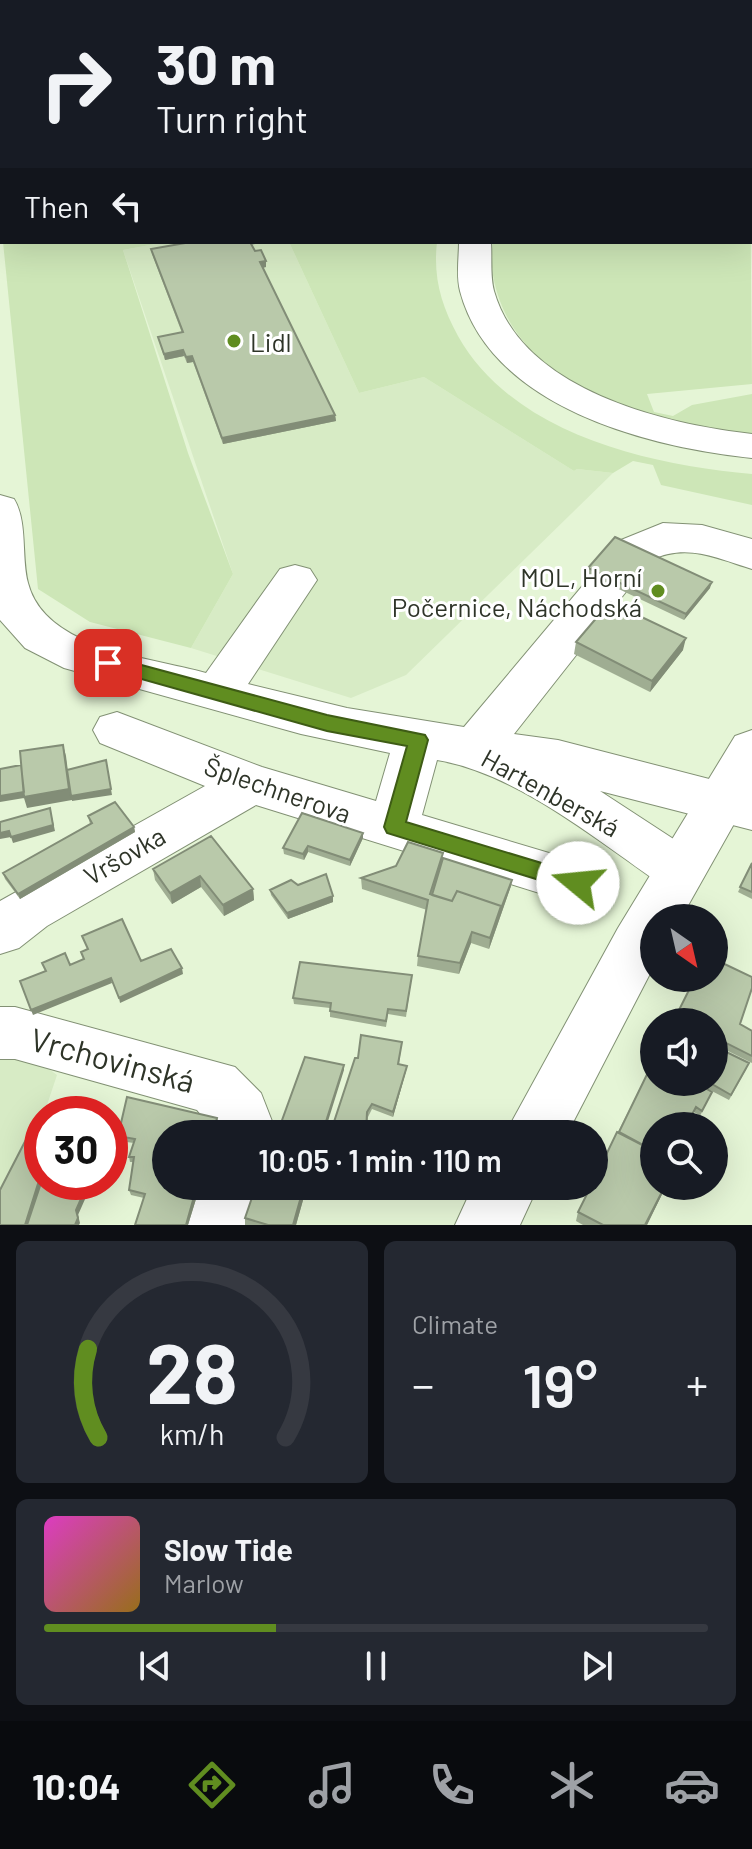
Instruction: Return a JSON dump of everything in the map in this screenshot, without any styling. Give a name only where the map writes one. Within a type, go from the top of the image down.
[{"type":"main road","points":[[475,244],[476,279],[485,310],[500,337],[535,373],[570,396],[623,420],[687,438],[752,446]]},
{"type":"main road","name":"Hartenberská","points":[[0,509],[2,578],[16,611],[25,624],[59,647],[327,723],[474,749],[528,775],[607,820],[680,870]]},
{"type":"main road","points":[[474,749],[636,550],[663,537],[702,539],[752,554]]},
{"type":"main road","points":[[217,693],[295,580]]},
{"type":"main road","name":"Šplechnerova","points":[[117,730],[251,784],[578,883]]},
{"type":"main road","points":[[394,827],[418,740]]},
{"type":"main road","points":[[474,749],[558,759],[735,806]]},
{"type":"main road","points":[[543,1120],[680,870],[735,806],[752,749]]},
{"type":"main road","name":"Vršovka","points":[[0,931],[28,910],[251,784]]},
{"type":"main road","name":"Vrchovinská","points":[[0,1033],[15,1033],[214,1087],[240,1113],[242,1120]]},
{"type":"main road","points":[[217,1225],[226,1200]]},
{"type":"main road","points":[[486,1225],[499,1200]]},
{"type":"shaded area","points":[[3,244],[155,244],[123,250],[188,453],[233,574],[191,648],[90,622],[38,589]]},
{"type":"shaded area","points":[[155,244],[290,244],[359,393],[424,377],[574,471],[613,473],[406,675],[351,698],[191,648],[233,574],[123,250]]},
{"type":"shaded area","points":[[290,244],[437,244],[437,279],[452,324],[482,370],[513,398],[548,420],[628,452],[712,470],[752,474],[752,505],[661,485],[653,465],[633,461],[613,473],[574,471],[424,377],[359,393]]},
{"type":"shaded area","points":[[493,244],[751,244],[752,384],[647,394],[654,412],[673,416],[692,405],[752,394],[752,436],[651,416],[586,391],[558,374],[532,351],[511,324],[498,295]]},
{"type":"shaded area","points":[[11,1041],[57,1075],[50,1096],[24,1096],[24,1160],[0,1207],[0,1042]]},
{"type":"building","name":"Lidl","points":[[180,244],[251,244],[255,251],[261,250],[266,261],[260,262],[335,415],[222,438],[192,356],[186,357],[183,350],[164,354],[158,337],[183,332],[151,249]]},
{"type":"building","points":[[615,537],[712,582],[686,614],[588,568]]},
{"type":"building","points":[[610,602],[686,638],[652,681],[576,642]]},
{"type":"building","points":[[63,745],[69,789],[24,797],[20,751]]},
{"type":"building","points":[[106,760],[111,789],[71,796],[67,770]]},
{"type":"building","points":[[21,765],[24,792],[0,796],[0,769]]},
{"type":"building","points":[[115,802],[134,827],[18,894],[3,873],[92,823],[88,816]]},
{"type":"building","points":[[50,808],[53,825],[11,837],[9,831],[0,833],[0,822]]},
{"type":"building","points":[[302,813],[363,833],[350,860],[308,846],[303,854],[283,848]]},
{"type":"building","points":[[211,836],[253,889],[223,905],[200,876],[170,893],[153,869]]},
{"type":"building","points":[[408,842],[443,853],[430,894],[452,901],[457,891],[501,906],[490,938],[472,932],[460,963],[418,956],[428,900],[361,878],[396,866]]},
{"type":"building","points":[[443,858],[512,880],[500,911],[501,906],[457,891],[452,901],[432,895]]},
{"type":"building","points":[[752,863],[752,892],[740,887]]},
{"type":"building","points":[[326,874],[333,896],[287,913],[270,890],[291,880],[298,885]]},
{"type":"building","points":[[122,919],[141,961],[171,949],[182,968],[119,998],[111,978],[31,1010],[20,981],[46,971],[42,963],[65,953],[70,965],[84,959],[81,952],[88,949],[82,936]]},
{"type":"building","points":[[300,962],[412,975],[406,1011],[388,1009],[386,1021],[330,1011],[331,1003],[293,998]]},
{"type":"building","points":[[728,966],[752,977],[752,988],[740,1024],[752,1031],[752,1056],[728,1044],[728,1008],[680,1008],[688,992],[728,992]]},
{"type":"building","points":[[361,1035],[402,1042],[398,1064],[407,1066],[393,1112],[372,1104],[367,1120],[335,1120],[355,1058],[358,1058]]},
{"type":"building","points":[[728,1053],[749,1063],[731,1095],[728,1093]]},
{"type":"building","points":[[305,1057],[344,1065],[326,1120],[282,1120]]},
{"type":"building","points":[[640,1089],[640,1096],[710,1096],[702,1111],[696,1107],[693,1112],[640,1112],[640,1143],[619,1132]]},
{"type":"building","points":[[128,1097],[217,1118],[152,1120],[152,1200],[193,1200],[186,1225],[135,1225],[145,1194],[129,1190],[134,1157],[129,1157],[135,1139],[128,1138]]},
{"type":"building","points":[[617,1132],[640,1144],[640,1200],[658,1200],[645,1225],[603,1225],[578,1212],[584,1200],[608,1200],[608,1151]]},
{"type":"building","points":[[24,1143],[24,1200],[33,1200],[25,1225],[0,1225],[0,1190]]},
{"type":"building","points":[[35,1200],[80,1200],[75,1225],[27,1225]]},
{"type":"building","points":[[251,1200],[300,1200],[293,1225],[268,1225],[245,1218]]},
{"type":"place","name":"Lidl","points":[[234,341]]},
{"type":"place","name":"MOL, Horní Počernice, Náchodská","points":[[658,591]]},
{"type":"route","points":[[108,663],[327,723],[418,740],[394,827],[578,883]]}]
